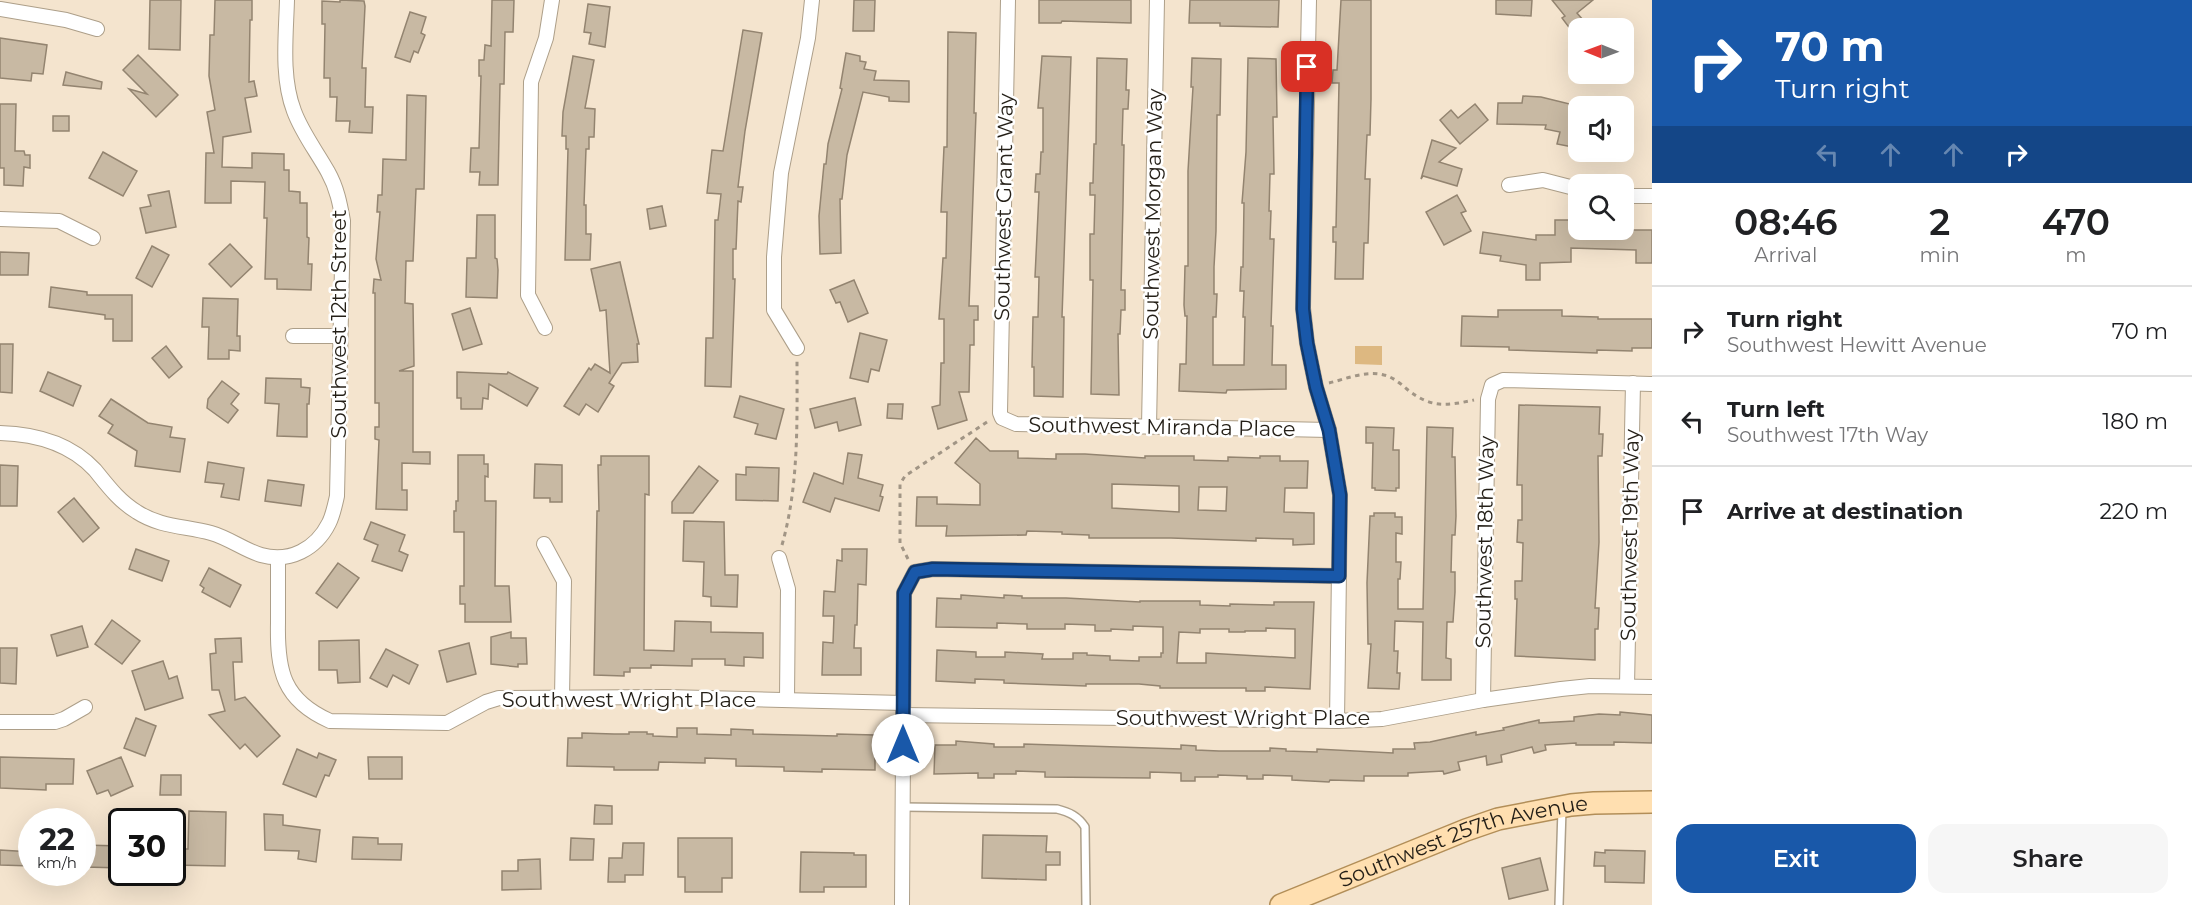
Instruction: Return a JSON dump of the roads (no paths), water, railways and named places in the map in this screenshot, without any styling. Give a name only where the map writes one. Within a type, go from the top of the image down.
[{"type":"main road","name":"Southwest 257th Avenue","points":[[1281,905],[1498,819],[1563,806],[1652,802]]},
{"type":"street","name":"Southwest 12th Street","points":[[278,558],[302,553],[319,538],[330,522],[337,496],[342,221],[339,200],[329,174],[299,124],[288,91],[287,0]]},
{"type":"street","points":[[545,328],[528,295],[531,82],[546,38],[552,0]]},
{"type":"street","points":[[797,348],[774,310],[774,257],[781,173],[808,38],[812,0]]},
{"type":"street","name":"Southwest Grant Way","points":[[1000,413],[1008,0]]},
{"type":"street","name":"Southwest Morgan Way","points":[[1149,427],[1157,0]]},
{"type":"street","points":[[1309,0],[1303,309],[1307,343],[1316,387],[1329,430],[1340,495],[1337,721]]},
{"type":"street","points":[[0,9],[66,20],[97,29]]},
{"type":"street","points":[[1509,185],[1544,180],[1568,186]]},
{"type":"street","points":[[1634,196],[1652,196]]},
{"type":"street","points":[[0,219],[59,221],[93,238]]},
{"type":"street","points":[[293,336],[340,336]]},
{"type":"street","name":"Southwest 18th Way","points":[[1483,700],[1490,392],[1503,380],[1633,383]]},
{"type":"street","points":[[1633,383],[1652,384]]},
{"type":"street","name":"Southwest 19th Way","points":[[1627,686],[1633,383]]},
{"type":"street","name":"Southwest Miranda Place","points":[[1000,413],[1007,422],[1016,424],[1329,430]]},
{"type":"street","points":[[0,433],[38,436],[70,450],[94,470],[118,498],[150,520],[209,532],[260,555],[278,558]]},
{"type":"street","points":[[544,544],[564,581],[562,698]]},
{"type":"street","name":"Southwest Wright Place","points":[[278,558],[277,654],[280,671],[288,688],[299,702],[313,714],[330,721],[447,723],[486,702],[499,698],[787,699],[903,709],[1337,721],[1382,719],[1483,700],[1561,689],[1652,687]]},
{"type":"street","points":[[779,558],[788,589],[787,699]]},
{"type":"street","points":[[902,905],[904,593],[915,572],[933,569],[1339,576]]},
{"type":"street","points":[[0,722],[55,722],[85,706]]},
{"type":"lane","points":[[1558,905],[1563,806]]},
{"type":"lane","points":[[902,807],[1057,809],[1073,814],[1085,827],[1086,905]]}]
